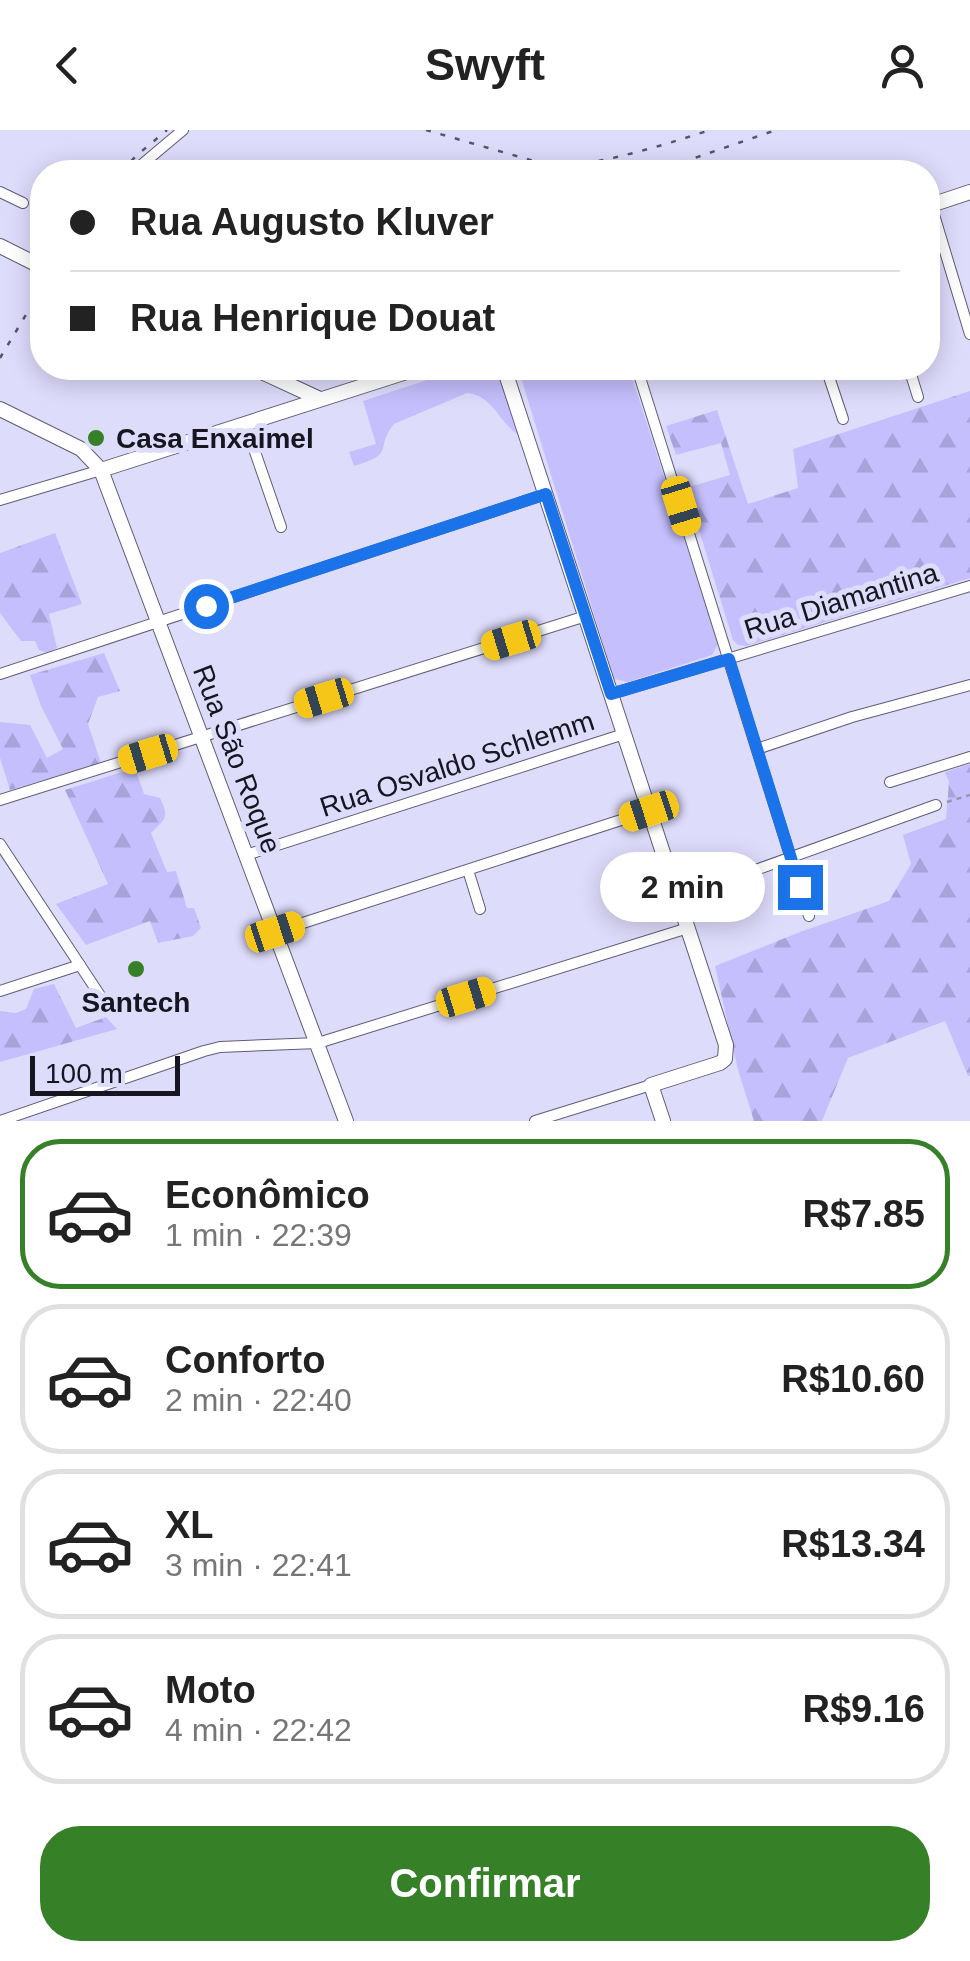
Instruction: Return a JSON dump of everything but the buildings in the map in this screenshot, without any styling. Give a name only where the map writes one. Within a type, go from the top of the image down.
[{"type":"street","points":[[148,160],[184,130]]},
{"type":"street","points":[[0,192],[23,203]]},
{"type":"street","points":[[940,202],[970,192]]},
{"type":"street","points":[[940,239],[970,334]]},
{"type":"street","points":[[0,246],[30,261]]},
{"type":"street","points":[[955,285],[970,280]]},
{"type":"street","points":[[279,380],[320,399]]},
{"type":"street","points":[[0,500],[381,380]]},
{"type":"street","points":[[508,380],[726,1045],[725,1058],[720,1063],[534,1121]]},
{"type":"street","points":[[642,380],[809,916]]},
{"type":"street","points":[[830,380],[842,419]]},
{"type":"street","points":[[913,380],[918,398]]},
{"type":"street","points":[[284,410],[290,399],[286,383]]},
{"type":"street","name":"Rua São Roque","points":[[0,409],[81,450],[101,470],[346,1121]]},
{"type":"street","points":[[246,423],[281,528]]},
{"type":"street","points":[[81,450],[131,460]]},
{"type":"street","points":[[0,674],[546,494]]},
{"type":"street","name":"Rua Diamantina","points":[[611,694],[970,586]]},
{"type":"street","points":[[0,800],[586,616]]},
{"type":"street","points":[[757,749],[852,717],[970,685]]},
{"type":"street","name":"Rua Osvaldo Schlemm","points":[[246,855],[624,734]]},
{"type":"street","points":[[890,782],[970,757]]},
{"type":"street","points":[[678,898],[936,805]]},
{"type":"street","points":[[275,932],[649,811]]},
{"type":"street","points":[[0,844],[101,997]]},
{"type":"street","points":[[468,870],[480,909]]},
{"type":"street","points":[[0,1120],[204,1051],[318,1043],[688,928]]},
{"type":"street","points":[[0,991],[80,965]]},
{"type":"street","points":[[652,1085],[664,1121]]},
{"type":"path","points":[[936,805],[970,795]]},
{"type":"green space","points":[[427,380],[502,380],[521,436],[484,399],[467,393],[394,424],[380,454],[354,466],[349,452],[376,444],[363,401]]},
{"type":"green space","points":[[522,380],[633,380],[718,644],[712,655],[628,682],[614,679]]},
{"type":"green space","points":[[970,391],[970,578],[746,646],[738,645],[733,640],[686,488],[730,475],[721,443],[676,455],[666,426],[717,410],[748,504],[798,488],[793,449]]},
{"type":"green space","points":[[55,533],[82,604],[49,614],[57,648],[48,653],[39,650],[35,641],[21,641],[0,613],[0,553]]},
{"type":"green space","points":[[104,653],[120,691],[98,697],[88,724],[101,763],[10,790],[0,758],[0,722],[30,725],[47,758],[63,749],[30,675]]},
{"type":"green space","points":[[970,764],[970,1076],[945,1021],[848,1058],[822,1121],[754,1121],[738,1070],[715,966],[889,901],[911,864],[903,835],[946,819],[949,782],[945,772]]},
{"type":"green space","points":[[135,768],[144,794],[160,798],[163,805],[164,818],[151,833],[167,872],[176,871],[187,908],[194,908],[201,928],[193,936],[158,943],[150,921],[86,945],[56,904],[108,884],[65,790]]},
{"type":"green space","points":[[54,984],[76,1028],[106,1017],[117,1029],[0,1062],[0,1011],[16,1013],[26,1009],[34,989]]},
{"type":"railway","points":[[132,160],[167,130]]},
{"type":"railway","points":[[426,130],[530,160]]},
{"type":"railway","points":[[603,160],[710,130]]},
{"type":"railway","points":[[689,160],[776,130]]},
{"type":"railway","points":[[0,358],[30,308]]},
{"type":"place","name":"Casa Enxaimel","points":[[96,438]]},
{"type":"place","name":"Santech","points":[[136,969]]},
{"type":"route","points":[[206,606],[546,494],[611,694],[729,659],[800,887]]}]
